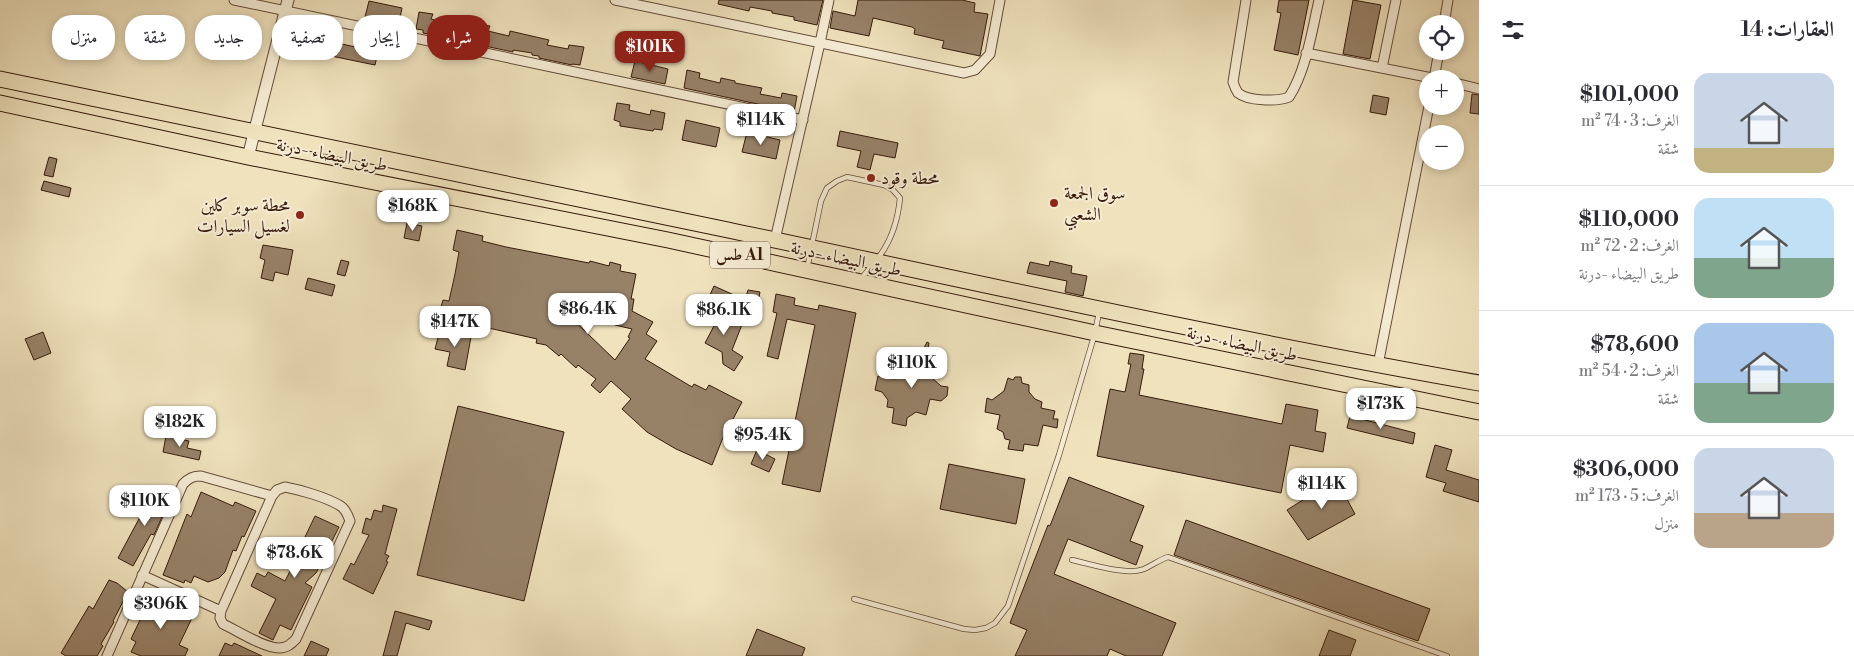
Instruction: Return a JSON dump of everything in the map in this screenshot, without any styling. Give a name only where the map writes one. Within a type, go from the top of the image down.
[{"type":"highway","name":"طريق البيضاء -درنة","points":[[0,79],[1099,308],[1378,365],[1479,383]]},
{"type":"highway","name":"طريق البيضاء -درنة","points":[[0,103],[248,158],[668,240],[1095,333],[1479,412]]},
{"type":"street","points":[[234,0],[287,6],[802,120]]},
{"type":"street","points":[[615,0],[964,73],[976,70],[990,54],[1000,0]]},
{"type":"street","points":[[775,240],[828,0]]},
{"type":"street","points":[[1246,0],[1234,82],[1239,93],[1274,102],[1288,97],[1293,90],[1306,53],[1319,0]]},
{"type":"street","points":[[1382,68],[1396,0]]},
{"type":"street","points":[[1446,15],[1448,0]]},
{"type":"street","points":[[248,158],[287,6]]},
{"type":"street","points":[[1306,53],[1419,75]]},
{"type":"street","points":[[1464,85],[1479,89]]},
{"type":"street","points":[[1378,365],[1426,115]]},
{"type":"street","points":[[107,656],[183,484],[188,479],[194,476],[201,476],[272,496]]},
{"type":"street","points":[[285,487],[297,490],[340,505],[346,512],[350,521],[296,639],[289,646],[280,648],[269,646],[223,624],[220,618],[221,611],[272,496],[277,490],[285,487]]},
{"type":"street","points":[[142,575],[221,611]]},
{"type":"lane","points":[[807,270],[821,201],[827,188],[847,177],[884,185],[893,190],[900,198],[891,238],[876,262],[860,281]]},
{"type":"lane","points":[[854,599],[964,629],[986,628],[1003,615],[1008,606],[1050,484],[1095,333],[1099,308]]},
{"type":"lane","points":[[1072,560],[1129,572],[1144,569],[1168,557],[1447,656]]},
{"type":"building","points":[[719,0],[823,0],[817,25],[794,20],[794,17],[772,13],[772,11],[750,7],[749,11],[718,4]]},
{"type":"building","points":[[858,0],[962,0],[975,3],[974,12],[988,14],[980,56],[942,48],[944,41],[914,34],[915,29],[912,27],[873,18],[869,36],[830,28],[833,11],[855,16]]},
{"type":"building","points":[[1279,0],[1309,0],[1298,55],[1274,50],[1281,13],[1277,12]]},
{"type":"building","points":[[1353,0],[1381,5],[1370,59],[1343,54]]},
{"type":"building","points":[[369,1],[402,8],[401,15],[366,15]]},
{"type":"building","points":[[419,12],[433,14],[427,15],[427,34],[423,33],[423,30],[417,29]]},
{"type":"building","points":[[490,31],[509,36],[510,31],[549,40],[547,45],[568,49],[569,45],[584,47],[580,65],[539,58],[539,56],[532,55],[532,53],[513,50],[513,52],[490,47]]},
{"type":"building","points":[[343,44],[353,46],[353,60],[376,60],[375,65],[343,58]]},
{"type":"building","points":[[635,61],[668,69],[665,84],[631,77]]},
{"type":"building","points":[[687,70],[700,73],[699,78],[720,83],[721,78],[735,81],[735,83],[762,88],[760,94],[781,98],[782,93],[797,96],[794,112],[684,88]]},
{"type":"building","points":[[1472,94],[1479,95],[1479,114],[1470,113]]},
{"type":"building","points":[[1373,95],[1389,98],[1386,115],[1370,112]]},
{"type":"building","points":[[617,103],[630,105],[629,110],[650,115],[651,110],[665,113],[662,130],[654,129],[653,131],[620,126],[620,122],[614,120]]},
{"type":"building","points":[[686,120],[720,128],[716,147],[682,140]]},
{"type":"building","points":[[840,131],[898,143],[895,158],[874,154],[870,170],[857,167],[861,151],[837,146]]},
{"type":"building","points":[[747,132],[780,140],[776,159],[742,152]]},
{"type":"building","points":[[49,157],[57,159],[53,177],[44,175]]},
{"type":"building","points":[[44,181],[71,188],[69,197],[41,190]]},
{"type":"building","points":[[407,223],[422,226],[419,241],[404,238]]},
{"type":"building","points":[[457,230],[483,236],[482,241],[506,247],[609,266],[610,262],[621,265],[620,271],[636,274],[631,299],[634,299],[632,311],[653,322],[646,334],[657,341],[645,359],[692,387],[694,384],[706,390],[709,385],[742,402],[722,440],[712,465],[676,449],[647,432],[622,409],[631,399],[611,381],[600,393],[591,385],[596,379],[578,365],[576,368],[561,354],[559,356],[546,345],[536,343],[537,339],[471,324],[472,317],[440,310],[443,300],[449,301],[455,274],[459,252],[453,250]],"holes":[[[561,308],[600,316],[600,318],[616,321],[615,325],[632,329],[628,337],[630,338],[615,360]]]},
{"type":"building","points":[[263,245],[293,250],[288,275],[275,272],[273,281],[261,278],[265,260],[260,258]]},
{"type":"building","points":[[341,260],[349,262],[345,276],[337,274]]},
{"type":"building","points":[[1050,261],[1072,266],[1071,273],[1087,276],[1083,296],[1065,292],[1067,281],[1027,273],[1030,262],[1049,266]]},
{"type":"building","points":[[308,278],[335,285],[332,296],[305,289]]},
{"type":"building","points":[[714,286],[745,300],[748,290],[760,292],[757,308],[709,297]]},
{"type":"building","points":[[776,294],[795,298],[794,305],[818,310],[819,305],[856,313],[820,492],[782,484],[815,325],[787,319],[778,359],[767,356],[777,313],[773,312]]},
{"type":"building","points":[[705,306],[743,322],[732,350],[743,357],[734,371],[723,364],[722,352],[705,343],[715,324],[700,318]]},
{"type":"building","points":[[440,330],[471,337],[465,370],[447,366],[450,352],[435,349]]},
{"type":"building","points":[[43,332],[51,353],[34,360],[25,339]]},
{"type":"building","points":[[927,342],[929,343],[926,361],[935,362],[932,378],[941,386],[948,387],[947,396],[941,401],[930,399],[926,415],[916,412],[907,418],[906,426],[892,423],[894,408],[887,407],[888,400],[882,392],[875,390],[878,376],[895,379],[896,373],[902,374],[903,368],[912,359],[918,360]]},
{"type":"building","points":[[1130,353],[1144,355],[1142,369],[1144,369],[1139,395],[1282,424],[1286,404],[1318,410],[1315,431],[1326,433],[1323,452],[1290,445],[1281,493],[1097,456],[1110,389],[1125,392],[1131,364],[1128,364]]},
{"type":"building","points":[[1015,377],[1021,377],[1022,383],[1029,385],[1029,392],[1035,399],[1042,402],[1041,408],[1055,411],[1053,419],[1058,419],[1057,428],[1043,425],[1038,446],[1024,444],[1023,451],[1008,449],[1010,440],[1005,439],[1003,432],[997,429],[1000,415],[985,412],[987,398],[992,400],[1004,391],[1008,378],[1013,380]]},
{"type":"building","points":[[458,406],[564,432],[524,601],[417,575]]},
{"type":"building","points":[[1350,416],[1415,433],[1413,444],[1347,428]]},
{"type":"building","points":[[166,436],[189,441],[187,448],[201,451],[199,460],[163,452]]},
{"type":"building","points":[[1435,445],[1452,450],[1446,470],[1479,480],[1479,502],[1443,491],[1446,483],[1426,477]]},
{"type":"building","points":[[757,450],[775,459],[769,472],[751,464]]},
{"type":"building","points":[[949,464],[1025,479],[1016,524],[940,509]]},
{"type":"building","points":[[1069,477],[1144,506],[1130,541],[1143,546],[1136,565],[1068,539],[1054,574],[1176,623],[1162,656],[1126,656],[1110,649],[1107,656],[1015,656],[1027,630],[1010,623]]},
{"type":"building","points":[[1336,479],[1355,514],[1308,540],[1287,510]]},
{"type":"building","points":[[149,490],[170,499],[154,535],[151,534],[133,566],[118,558],[147,504],[144,503]]},
{"type":"building","points":[[201,492],[233,506],[235,502],[256,511],[236,551],[233,550],[225,572],[219,578],[208,582],[194,576],[191,583],[185,580],[184,583],[163,575],[187,514],[191,517]]},
{"type":"building","points":[[383,505],[397,509],[385,554],[389,556],[386,561],[388,562],[373,594],[343,579],[351,563],[354,565],[369,535],[362,533],[366,518],[371,520],[374,510],[382,512]]},
{"type":"building","points":[[315,516],[339,527],[316,573],[305,583],[312,587],[291,630],[280,625],[273,640],[259,633],[276,599],[251,586],[257,573],[265,577],[268,572],[285,581],[306,540],[304,539]]},
{"type":"building","points":[[1186,520],[1430,609],[1418,641],[1174,555]]},
{"type":"building","points":[[109,580],[117,583],[128,592],[101,644],[103,646],[97,656],[66,656],[61,653],[89,606],[93,609]]},
{"type":"building","points":[[159,595],[176,603],[174,608],[193,616],[179,645],[188,649],[185,656],[141,656],[131,652],[136,642],[131,639],[140,620],[138,619],[143,606],[152,610]]},
{"type":"building","points":[[395,611],[432,621],[429,630],[406,623],[397,656],[383,656]]},
{"type":"building","points":[[757,629],[805,648],[802,656],[746,656]]},
{"type":"building","points":[[1329,630],[1356,640],[1350,656],[1319,656]]},
{"type":"building","points":[[311,641],[329,649],[326,656],[304,656]]},
{"type":"building","points":[[225,643],[232,646],[234,643],[262,656],[219,656]]},
{"type":"place","name":"محطة وقود","points":[[871,178]]},
{"type":"place","name":"سوق الجمعة الشعبي","points":[[1054,203]]},
{"type":"place","name":"محطة سوبر كلين لغسيل السيارات","points":[[300,215]]}]
